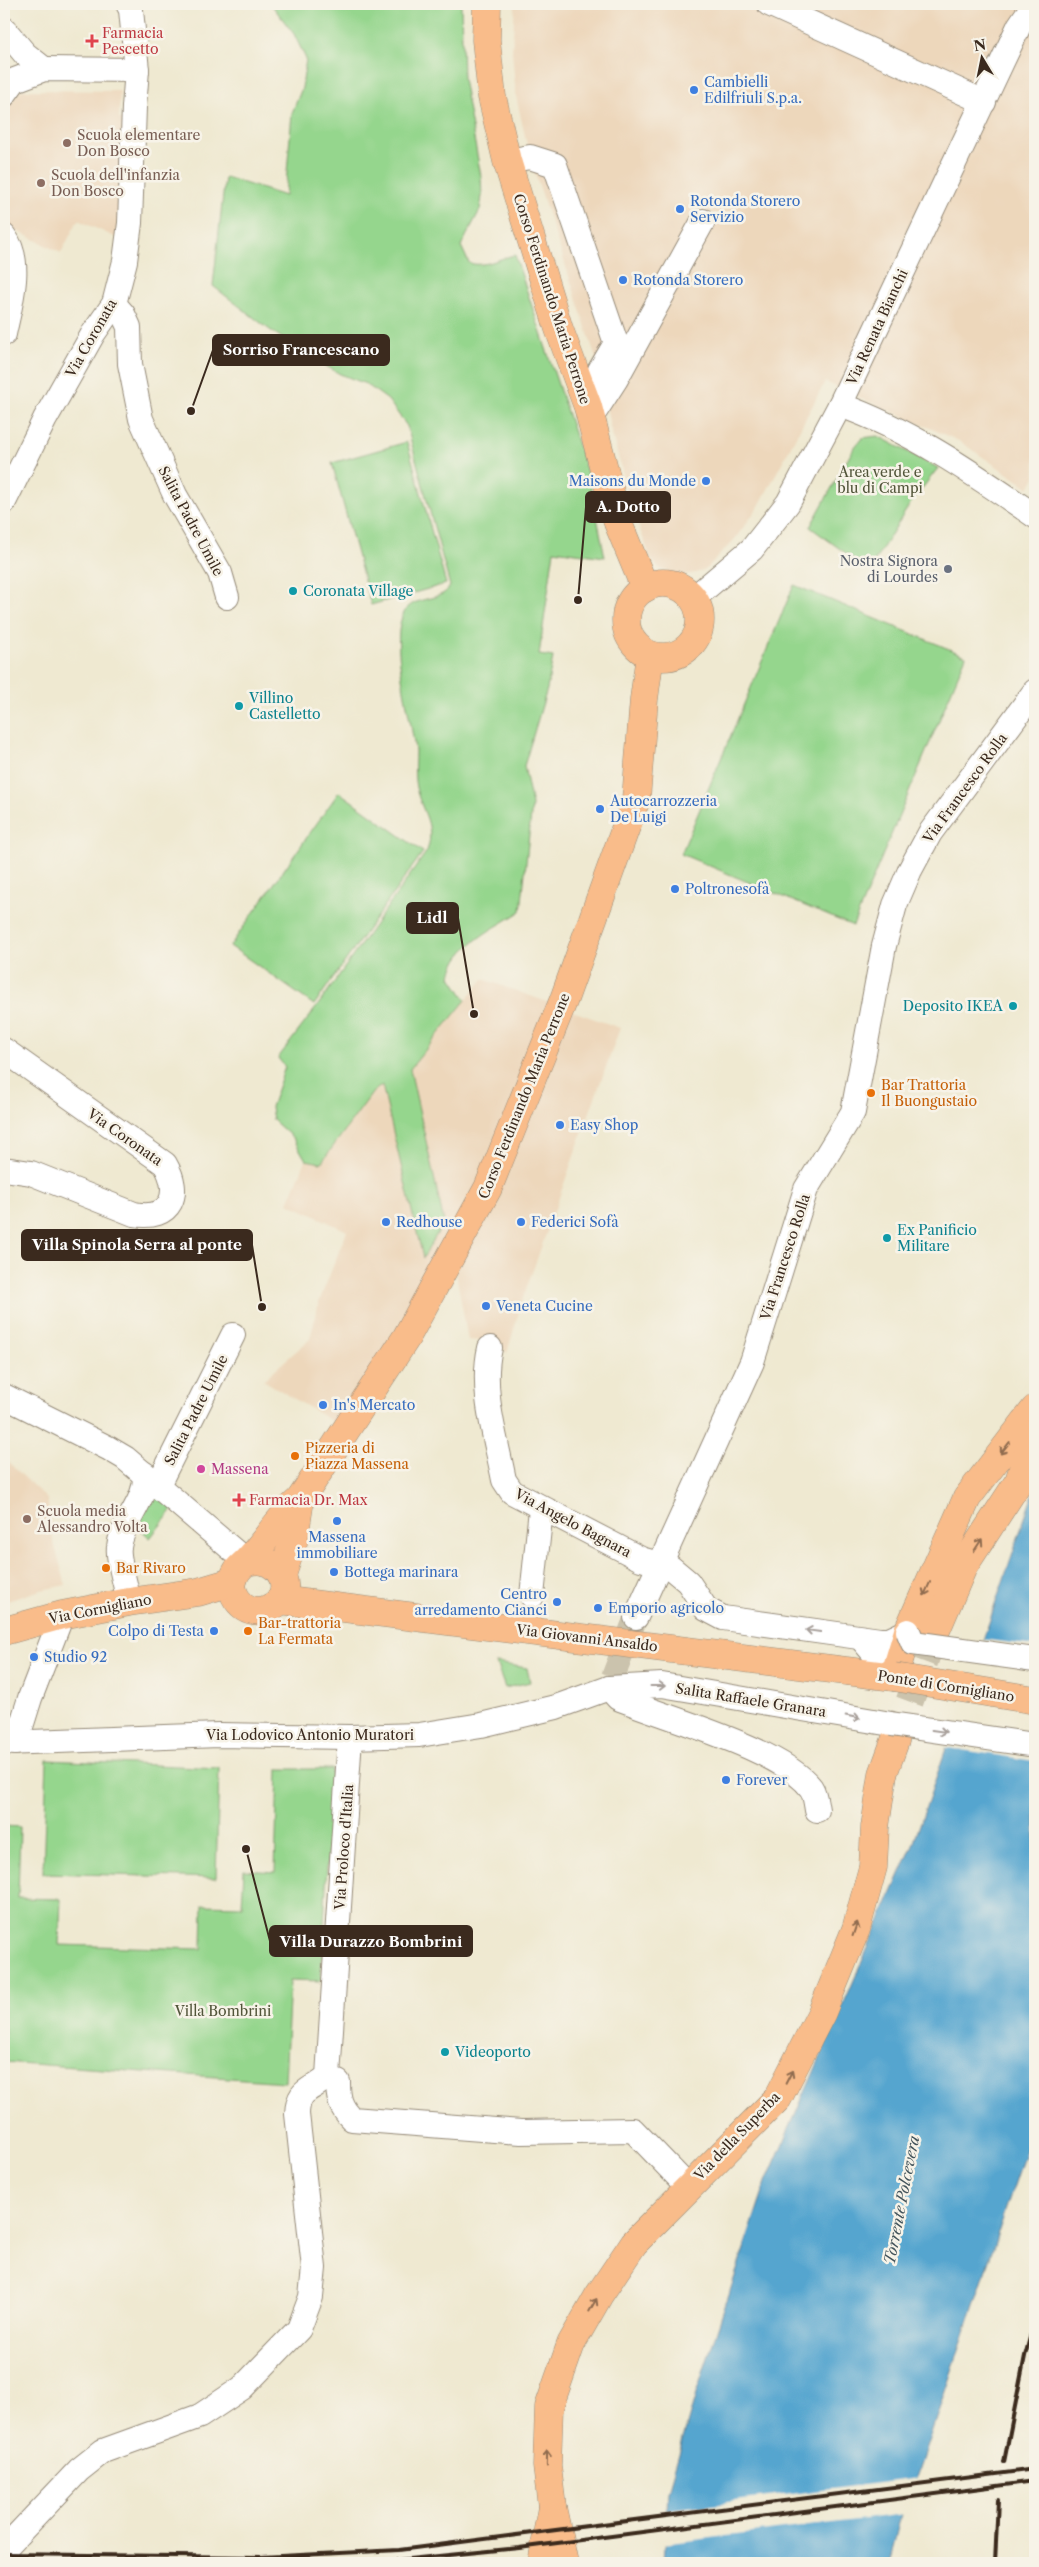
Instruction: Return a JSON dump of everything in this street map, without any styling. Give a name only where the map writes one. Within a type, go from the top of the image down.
[{"type":"main road","name":"Corso Ferdinando Maria Perrone","points":[[487,4],[486,40],[492,97],[507,161],[559,329],[589,412],[618,522],[645,588]]},
{"type":"main road","points":[[655,584],[678,586],[695,600],[700,612],[700,625],[696,638],[688,648],[676,655],[664,657],[650,655],[638,648],[630,636],[626,623],[628,609],[634,597],[645,588],[655,584]]},
{"type":"main road","name":"Corso Ferdinando Maria Perrone","points":[[281,1587],[294,1539],[293,1506],[406,1338],[488,1188],[566,992],[636,799],[644,699],[650,655]]},
{"type":"main road","points":[[921,1633],[966,1498],[1035,1409]]},
{"type":"main road","points":[[894,1678],[1019,1481],[1035,1432]]},
{"type":"main road","points":[[238,1580],[293,1506]]},
{"type":"main road","points":[[238,1580],[257,1559],[267,1561],[276,1566],[281,1587]]},
{"type":"main road","name":"Via Cornigliano","points":[[4,1631],[62,1614],[198,1592],[238,1580],[242,1606],[252,1611],[263,1611],[272,1607],[281,1587]]},
{"type":"main road","name":"Via Giovanni Ansaldo","points":[[281,1587],[317,1603],[857,1673]]},
{"type":"main road","name":"Ponte di Cornigliano","points":[[857,1673],[1035,1700]]},
{"type":"main road","name":"Via della Superba","points":[[564,2563],[552,2507],[547,2466],[549,2407],[571,2344],[599,2295],[634,2243],[778,2098],[822,2012],[856,1929],[873,1867],[875,1827],[883,1774],[893,1732]]},
{"type":"main road","name":"Via della Superba","points":[[542,2563],[552,2507]]},
{"type":"street","name":"Via Coronata","points":[[4,502],[45,419],[93,334],[114,304],[125,261],[130,223],[137,70],[131,10],[128,4]]},
{"type":"street","points":[[769,4],[984,102]]},
{"type":"street","name":"Via Renata Bianchi","points":[[695,600],[701,592],[752,549],[788,503],[840,405],[984,102],[1027,25],[1034,4]]},
{"type":"street","points":[[4,29],[25,54],[44,69]]},
{"type":"street","points":[[4,95],[15,80],[44,69],[137,70]]},
{"type":"street","points":[[507,161],[530,158],[555,165],[616,342],[600,370],[589,412]]},
{"type":"street","points":[[589,412],[616,379],[703,221]]},
{"type":"street","points":[[4,236],[9,244],[14,272],[5,323]]},
{"type":"street","name":"Salita Padre Umile","points":[[114,304],[123,314],[128,327],[130,364],[141,419],[175,495],[220,573],[227,597]]},
{"type":"street","points":[[840,405],[861,412],[956,461],[1035,516]]},
{"type":"street","name":"Via Francesco Rolla","points":[[636,1616],[752,1362],[806,1189],[853,1112],[884,946],[895,905],[910,870],[930,833],[1035,691]]},
{"type":"street","name":"Via Coronata","points":[[4,1050],[165,1164],[172,1177],[174,1191],[170,1204],[162,1212],[143,1216],[31,1173],[4,1169]]},
{"type":"street","name":"Salita Padre Umile","points":[[129,1602],[119,1548],[134,1509],[233,1334]]},
{"type":"street","name":"Via Angelo Bagnara","points":[[490,1348],[486,1371],[504,1480],[512,1492],[641,1559],[670,1567],[688,1582],[706,1609],[723,1618],[861,1638],[890,1640],[921,1633]]},
{"type":"street","points":[[4,1396],[108,1448],[152,1480],[238,1580]]},
{"type":"street","points":[[532,1596],[541,1508]]},
{"type":"street","points":[[10,1743],[62,1614]]},
{"type":"street","points":[[921,1633],[913,1642],[1035,1660]]},
{"type":"street","points":[[861,1638],[894,1678]]},
{"type":"street","points":[[611,1682],[618,1698],[756,1750],[790,1768],[812,1789],[817,1810]]},
{"type":"street","name":"Via Lodovico Antonio Muratori","points":[[10,1743],[219,1734],[350,1737],[419,1735],[481,1725],[556,1707],[611,1682]]},
{"type":"street","name":"Salita Raffaele Granara","points":[[611,1682],[662,1685],[893,1732]]},
{"type":"street","points":[[893,1732],[1035,1745]]},
{"type":"street","name":"Via Proloco d'Italia","points":[[350,1737],[333,2079],[338,2099],[344,2110],[352,2119],[521,2132],[634,2130],[688,2188]]},
{"type":"street","points":[[4,2549],[79,2470],[103,2451],[200,2416],[242,2388],[299,2329],[311,2297],[314,2268],[298,2099],[302,2093],[333,2079]]},
{"type":"shaded area","points":[[515,4],[1035,4],[1035,477],[1029,488],[959,441],[825,382],[759,506],[734,540],[706,569],[696,573],[680,575],[660,569],[651,559],[635,517],[610,427],[600,370],[530,158],[516,96],[512,52]]},
{"type":"shaded area","points":[[21,90],[120,91],[119,119],[126,119],[119,239],[78,220],[61,253],[4,224],[4,109]]},
{"type":"shaded area","points":[[483,979],[620,1028],[524,1295],[507,1353],[493,1337],[482,1341],[468,1340],[453,1256],[345,1429],[263,1380],[310,1339],[319,1302],[347,1231],[288,1203],[306,1160],[321,1163],[373,1092],[410,1069]]},
{"type":"shaded area","name":"Scuola media Alessandro Volta","points":[[4,1458],[47,1499],[53,1540],[66,1585],[41,1590],[4,1602]]},
{"type":"green space","points":[[271,4],[461,4],[463,79],[481,176],[482,196],[480,210],[461,246],[469,263],[475,264],[515,255],[589,478],[605,557],[554,550],[539,655],[553,657],[547,689],[524,766],[532,805],[521,911],[478,938],[460,956],[454,966],[451,977],[466,1000],[410,1069],[444,1222],[423,1258],[382,1085],[373,1092],[321,1163],[306,1160],[293,1138],[273,1120],[271,1107],[285,1067],[278,1058],[316,1008],[427,851],[430,832],[415,781],[415,751],[399,658],[400,623],[405,611],[410,606],[441,594],[450,586],[407,426],[388,400],[366,384],[340,374],[316,360],[270,330],[213,286],[225,177],[285,196],[292,113],[302,88],[306,59],[294,34]]},
{"type":"green space","name":"Area verde e blu di Campi","points":[[878,436],[938,468],[910,504],[869,570],[810,527],[854,448],[862,438]]},
{"type":"green space","points":[[407,442],[446,584],[371,605],[332,463]]},
{"type":"green space","points":[[794,585],[966,656],[853,926],[681,854]]},
{"type":"green space","points":[[339,792],[423,852],[314,1005],[230,946]]},
{"type":"green space","points":[[153,1488],[175,1507],[150,1538],[134,1523]]},
{"type":"green space","points":[[496,1663],[527,1668],[530,1682],[505,1688]]},
{"type":"green space","points":[[47,1760],[219,1768],[216,1878],[43,1873]]},
{"type":"green space","name":"Villa Bombrini","points":[[278,1769],[332,1769],[321,1981],[290,1980],[285,2082],[4,2062],[4,1826],[20,1827],[18,1898],[61,1899],[59,1945],[202,1949],[203,1905],[242,1906],[244,1870],[275,1872]]},
{"type":"water","name":"Torrente Polcevera","points":[[1035,1488],[1035,2123],[918,2472],[899,2523],[889,2563],[664,2563],[668,2491],[696,2394],[766,2182],[914,1842]]},
{"type":"pier","points":[[980,1639],[1035,1646],[1035,1761],[942,1747]]},
{"type":"pier","points":[[919,2478],[905,2514],[662,2544],[664,2510]]},
{"type":"tunnel","points":[[613,1677],[636,1617]]},
{"type":"tunnel","points":[[895,1741],[934,1635]]},
{"type":"railway","points":[[1004,2462],[1025,2356],[1035,2319]]},
{"type":"railway","points":[[4,2554],[261,2557],[399,2550],[1035,2469]]},
{"type":"railway","points":[[369,2563],[519,2548],[1035,2481]]},
{"type":"railway","points":[[995,2563],[998,2500]]},
{"type":"place","name":"Farmacia Pescetto","points":[[92,41]]},
{"type":"place","name":"Cambielli Edilfriuli S.p.a.","points":[[694,90]]},
{"type":"place","name":"Scuola elementare Don Bosco","points":[[67,143]]},
{"type":"place","name":"Scuola dell'infanzia Don Bosco","points":[[41,183]]},
{"type":"place","name":"Rotonda Storero Servizio","points":[[680,209]]},
{"type":"place","name":"Rotonda Storero","points":[[623,280]]},
{"type":"place","name":"Sorriso Francescano","points":[[191,411]]},
{"type":"place","name":"Maisons du Monde","points":[[706,481]]},
{"type":"place","name":"Nostra Signora di Lourdes","points":[[948,569]]},
{"type":"place","name":"Coronata Village","points":[[293,591]]},
{"type":"place","name":"A. Dotto","points":[[578,600]]},
{"type":"place","name":"Villino Castelletto","points":[[239,706]]},
{"type":"place","name":"Autocarrozzeria De Luigi","points":[[600,809]]},
{"type":"place","name":"Poltronesofà","points":[[675,889]]},
{"type":"place","name":"Deposito IKEA","points":[[1013,1006]]},
{"type":"place","name":"Lidl","points":[[474,1014]]},
{"type":"place","name":"Bar Trattoria Il Buongustaio","points":[[871,1093]]},
{"type":"place","name":"Easy Shop","points":[[560,1125]]},
{"type":"place","name":"Redhouse","points":[[386,1222]]},
{"type":"place","name":"Federici Sofà","points":[[521,1222]]},
{"type":"place","name":"Ex Panificio Militare","points":[[887,1238]]},
{"type":"place","name":"Veneta Cucine","points":[[486,1306]]},
{"type":"place","name":"Villa Spinola Serra al ponte","points":[[262,1307]]},
{"type":"place","name":"In's Mercato","points":[[323,1405]]},
{"type":"place","name":"Pizzeria di Piazza Massena","points":[[295,1456]]},
{"type":"place","name":"Massena","points":[[201,1469]]},
{"type":"place","name":"Farmacia Dr. Max","points":[[239,1500]]},
{"type":"place","name":"Scuola media Alessandro Volta","points":[[27,1519]]},
{"type":"place","name":"Massena immobiliare","points":[[337,1521]]},
{"type":"place","name":"Bar Rivaro","points":[[106,1568]]},
{"type":"place","name":"Bottega marinara","points":[[334,1572]]},
{"type":"place","name":"Centro arredamento Cianci","points":[[557,1602]]},
{"type":"place","name":"Emporio agricolo","points":[[598,1608]]},
{"type":"place","name":"Colpo di Testa","points":[[214,1631]]},
{"type":"place","name":"Bar-trattoria La Fermata","points":[[248,1631]]},
{"type":"place","name":"Studio 92","points":[[34,1657]]},
{"type":"place","name":"Forever","points":[[726,1780]]},
{"type":"place","name":"Villa Durazzo Bombrini","points":[[246,1849]]},
{"type":"place","name":"Videoporto","points":[[445,2052]]}]
